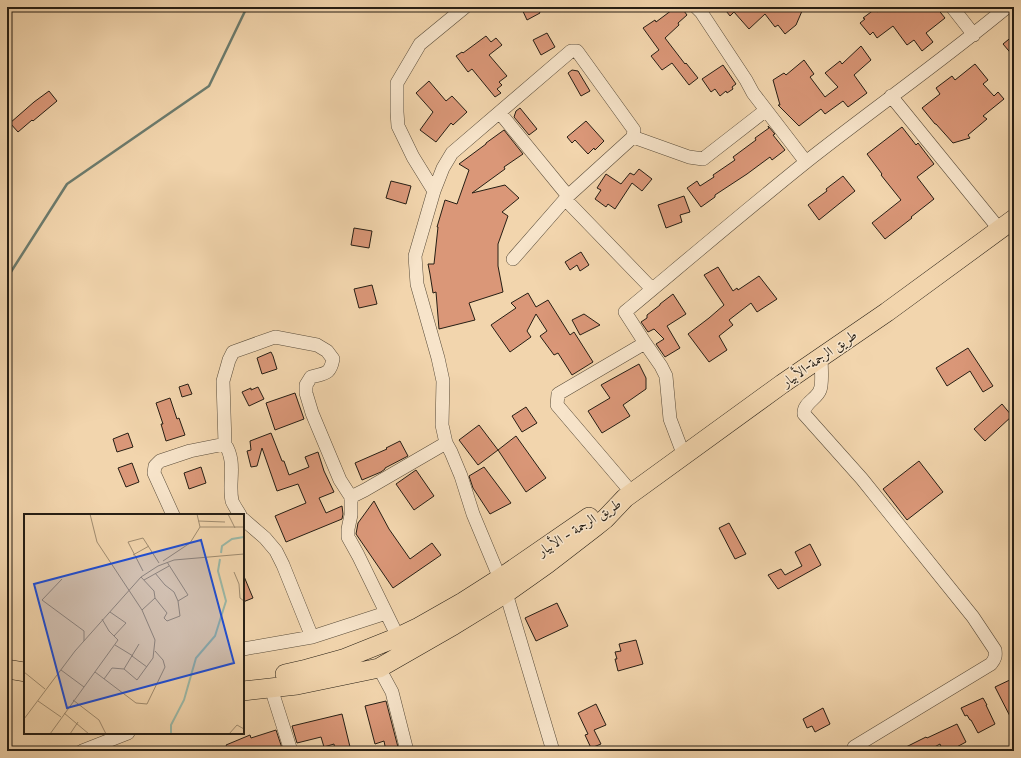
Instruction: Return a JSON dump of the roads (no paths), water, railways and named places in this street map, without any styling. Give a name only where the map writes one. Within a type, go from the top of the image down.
[{"type":"highway","name":"طريق الرجمة-الأبيار","points":[[629,495],[782,384],[887,312],[1007,224]]},
{"type":"highway","name":"طريق الرجمة - الأبيار","points":[[244,688],[271,688],[297,685],[379,668],[454,625],[601,509],[629,495]]},
{"type":"highway","name":"طريق الرجمة - الأبيار","points":[[244,688],[261,677],[307,669],[343,659],[398,637],[463,602],[502,586]]},
{"type":"highway","points":[[7,656],[24,659]]},
{"type":"highway","points":[[7,669],[24,672]]},
{"type":"street","points":[[434,191],[413,157],[398,126],[397,83],[420,44],[465,7]]},
{"type":"street","points":[[696,7],[701,12],[753,93],[806,162]]},
{"type":"street","points":[[952,7],[974,35]]},
{"type":"street","points":[[684,456],[670,419],[666,376],[661,366],[624,312],[806,162],[891,96],[974,35],[1007,7]]},
{"type":"street","points":[[513,259],[567,198],[633,137],[634,130],[577,51],[571,51],[452,153],[443,168],[434,191],[415,256],[417,284],[443,381],[442,425],[446,443],[461,476],[473,514],[502,586],[553,751]]},
{"type":"street","points":[[891,96],[1007,224]]},
{"type":"street","points":[[633,137],[689,157],[703,159],[766,110]]},
{"type":"street","points":[[500,113],[567,198],[652,289]]},
{"type":"street","points":[[239,514],[232,502],[230,483],[232,465],[229,450],[225,444],[223,381],[229,360],[233,352],[275,337],[317,345],[327,351],[333,359],[331,368],[326,373],[310,377],[306,385],[306,393],[312,413],[340,480],[351,497],[351,515],[348,537],[398,637]]},
{"type":"street","points":[[629,495],[557,405],[558,394],[645,343]]},
{"type":"street","points":[[821,357],[822,386],[805,408],[804,414],[862,479],[973,617],[995,650],[996,655],[991,664],[854,747]]},
{"type":"street","points":[[351,497],[446,443]]},
{"type":"street","points":[[173,514],[154,473],[155,466],[160,461],[190,451],[225,444]]},
{"type":"street","points":[[244,520],[265,538],[276,551],[312,637]]},
{"type":"street","points":[[244,649],[312,637],[386,612]]},
{"type":"street","points":[[379,668],[392,692],[407,751]]},
{"type":"street","points":[[271,688],[291,751]]},
{"type":"street","points":[[82,751],[125,734]]},
{"type":"waterway","points":[[7,278],[67,184],[209,86],[247,7]]}]
